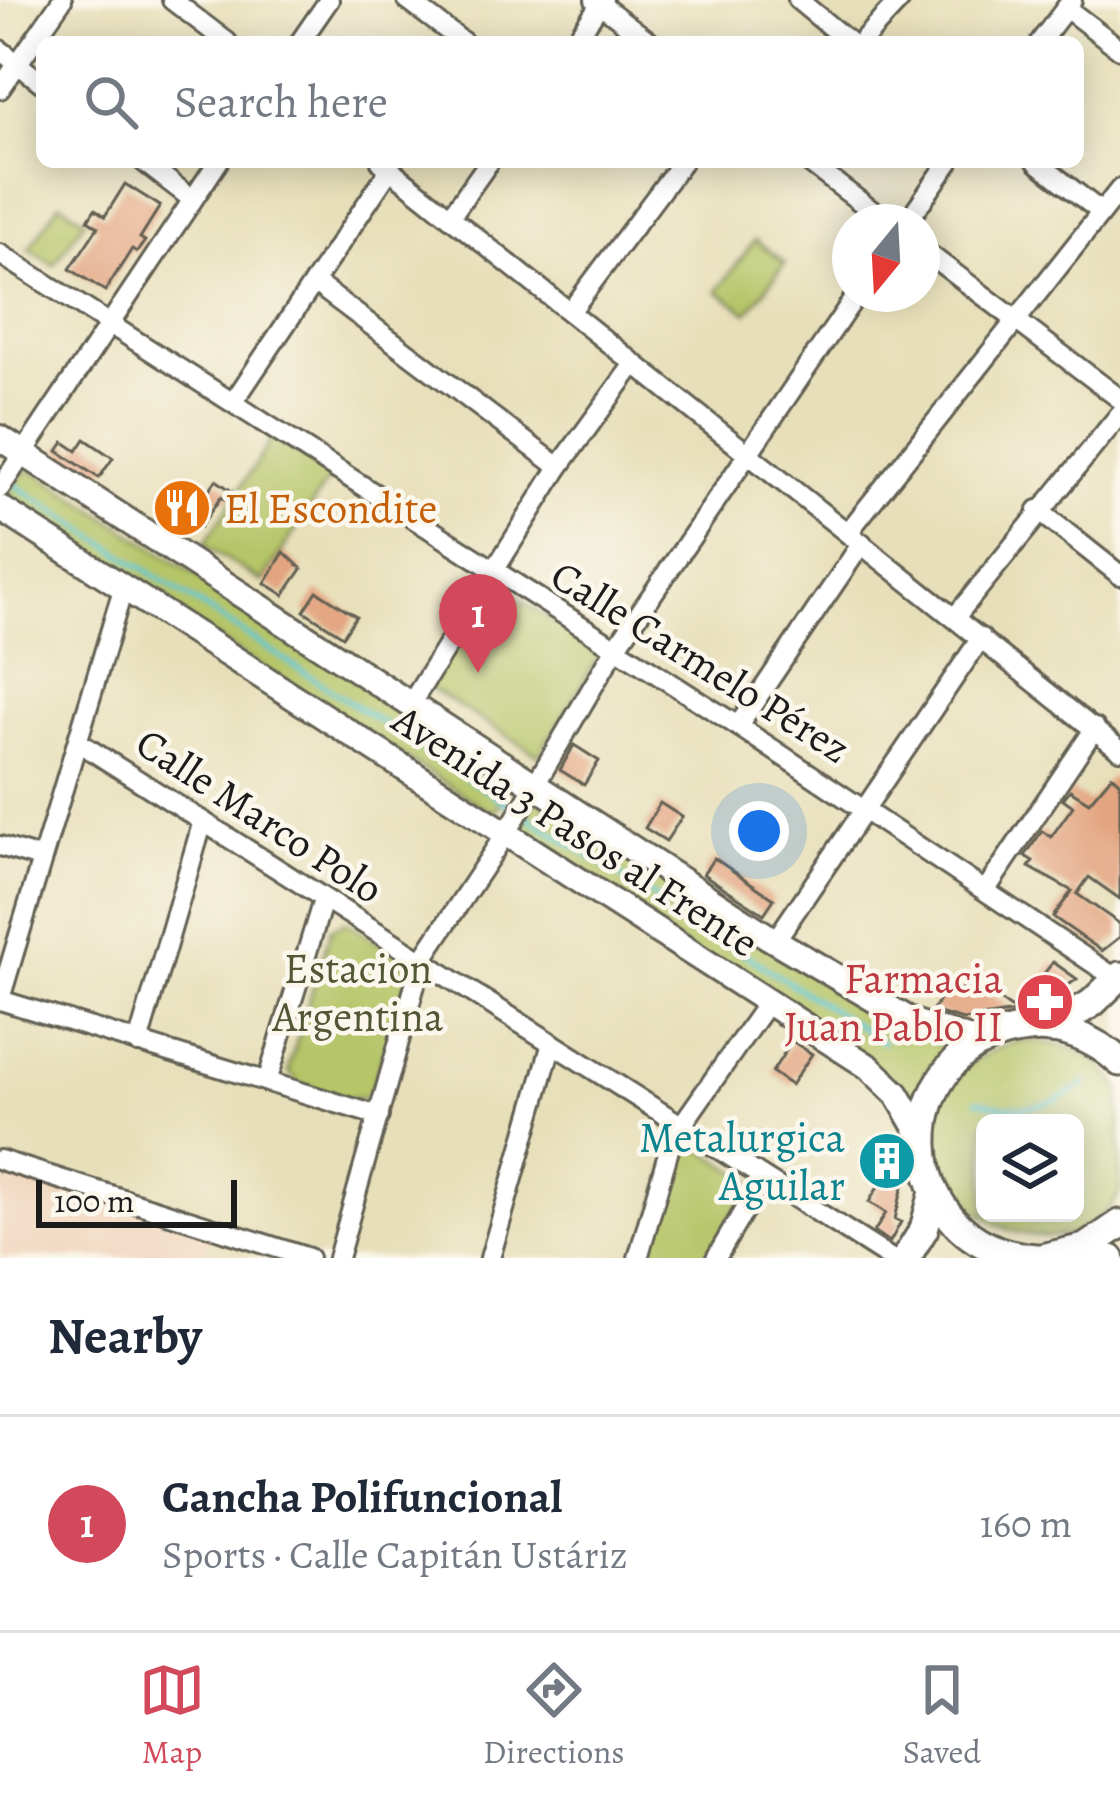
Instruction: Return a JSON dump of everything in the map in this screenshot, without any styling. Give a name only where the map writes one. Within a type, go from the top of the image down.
[{"type":"highway","points":[[1050,1029],[1119,978]]},
{"type":"highway","points":[[1120,1062],[1084,1038],[1050,1029],[1014,1031],[980,1043],[939,1084],[922,1138],[934,1192],[952,1219],[976,1240],[1006,1253],[1047,1257],[1096,1243],[1120,1224]]},
{"type":"highway","points":[[906,1258],[924,1229],[934,1192]]},
{"type":"main road","name":"Avenida 3 Pasos al Frente","points":[[0,438],[18,460],[410,705],[532,791],[913,1022],[980,1043]]},
{"type":"main road","points":[[0,508],[124,586]]},
{"type":"main road","name":"Avenida 3 Pasos al Frente","points":[[124,586],[510,828],[869,1066],[897,1094],[922,1138]]},
{"type":"main road","points":[[1047,1257],[1112,1258]]},
{"type":"street","points":[[38,36],[62,0]]},
{"type":"street","points":[[172,0],[219,36]]},
{"type":"street","points":[[304,36],[329,0]]},
{"type":"street","points":[[407,0],[455,36]]},
{"type":"street","points":[[798,0],[842,36]]},
{"type":"street","points":[[867,36],[900,0]]},
{"type":"street","points":[[578,36],[599,1],[643,36]]},
{"type":"street","points":[[1045,36],[1069,4],[1120,49]]},
{"type":"street","points":[[0,89],[36,38]]},
{"type":"street","points":[[0,50],[36,78]]},
{"type":"street","points":[[152,168],[192,199]]},
{"type":"street","points":[[0,488],[214,168]]},
{"type":"street","points":[[235,401],[385,168]]},
{"type":"street","points":[[389,168],[1120,750]]},
{"type":"street","points":[[450,217],[486,168]]},
{"type":"street","points":[[570,312],[678,168]]},
{"type":"street","points":[[816,168],[863,204]]},
{"type":"street","points":[[920,204],[945,168]]},
{"type":"street","points":[[1045,168],[1101,212]]},
{"type":"street","points":[[738,726],[855,537],[1013,318],[1120,189]]},
{"type":"street","name":"Calle Carmelo Pérez","points":[[0,254],[738,726],[1119,978]]},
{"type":"street","points":[[940,263],[1120,399]]},
{"type":"street","points":[[314,282],[559,467]]},
{"type":"street","points":[[338,1258],[422,960],[510,828],[615,649],[845,312]]},
{"type":"street","points":[[410,705],[559,467],[634,364]]},
{"type":"street","points":[[956,616],[1120,414]]},
{"type":"street","points":[[1038,510],[1120,575]]},
{"type":"street","points":[[124,586],[0,1000],[379,1116]]},
{"type":"street","points":[[775,941],[981,638]]},
{"type":"street","points":[[987,888],[1095,728]]},
{"type":"street","name":"Calle Marco Polo","points":[[78,742],[890,1258]]},
{"type":"street","points":[[138,1042],[202,821]]},
{"type":"street","points":[[0,846],[40,858]]},
{"type":"street","points":[[267,1082],[323,900]]},
{"type":"street","points":[[638,1258],[672,1139],[768,1001]]},
{"type":"street","points":[[490,1258],[551,1043]]},
{"type":"street","points":[[0,1160],[309,1258]]},
{"type":"street","points":[[716,1258],[762,1180]]},
{"type":"shaded area","points":[[0,1170],[211,1234],[204,1258],[0,1258]]},
{"type":"green space","points":[[60,203],[85,220],[54,265],[29,249]]},
{"type":"green space","points":[[755,240],[785,263],[748,313],[717,291]]},
{"type":"green space","points":[[273,437],[332,474],[262,582],[204,545]]},
{"type":"green space","points":[[25,471],[36,472],[503,772],[506,789],[500,804],[492,813],[3,503]]},
{"type":"green space","points":[[496,585],[601,652],[539,755],[426,686]]},
{"type":"green space","points":[[536,799],[902,1029],[950,1049],[923,1080],[916,1108],[518,831]]},
{"type":"green space","name":"Estacion Argentina","points":[[346,922],[399,955],[410,972],[370,1095],[350,1099],[313,1091],[288,1070],[331,929]]},
{"type":"green space","points":[[1020,1041],[1078,1051],[1101,1066],[1120,1090],[1120,1192],[1100,1217],[1072,1234],[1029,1234],[996,1222],[1084,1222],[1084,1114],[976,1114],[976,1208],[960,1195],[940,1163],[934,1128],[943,1094],[971,1063]]},
{"type":"green space","points":[[683,1138],[752,1181],[707,1258],[641,1258],[675,1144]]},
{"type":"building","points":[[125,184],[160,206],[140,238],[145,241],[137,252],[132,249],[105,291],[70,269],[98,227],[88,220],[95,209],[105,216]]},
{"type":"building","points":[[85,439],[113,458],[99,478],[58,451],[64,442],[77,451]]},
{"type":"building","points":[[216,480],[233,492],[227,501],[221,497],[200,527],[169,506],[183,484],[204,498]]},
{"type":"building","points":[[284,552],[302,569],[284,595],[265,583]]},
{"type":"building","points":[[317,591],[356,616],[343,636],[304,611]]},
{"type":"building","points":[[574,745],[599,761],[584,785],[560,770]]},
{"type":"building","points":[[1112,775],[1120,782],[1120,899],[1089,877],[1077,894],[1120,924],[1120,937],[1102,951],[1053,917],[1072,891],[1029,867],[1033,861],[1025,856],[1042,831],[1051,837],[1073,806],[1063,799],[1070,790],[1089,802]]},
{"type":"building","points":[[660,803],[682,817],[666,841],[645,828]]},
{"type":"building","points":[[714,858],[774,899],[764,914],[703,874]]},
{"type":"building","points":[[1053,962],[1077,979],[1035,1009],[963,1020],[932,1011],[947,988],[987,991],[1015,1011]]},
{"type":"building","points":[[792,1041],[812,1054],[791,1085],[772,1072]]},
{"type":"building","points":[[882,1148],[899,1158],[904,1181],[895,1219],[901,1222],[890,1242],[874,1232],[886,1213],[869,1202],[887,1172],[873,1164]]},
{"type":"waterway","points":[[9,481],[513,808]]},
{"type":"waterway","points":[[523,814],[883,1042]]},
{"type":"waterway","points":[[977,1100],[1008,1107],[1035,1106],[1087,1083]]},
{"type":"place","name":"El Escondite","points":[[182,508]]},
{"type":"place","name":"Cancha Polifuncional","points":[[478,673]]},
{"type":"place","name":"Farmacia Juan Pablo II","points":[[1045,1002]]},
{"type":"place","name":"Metalurgica Aguilar","points":[[887,1161]]}]
